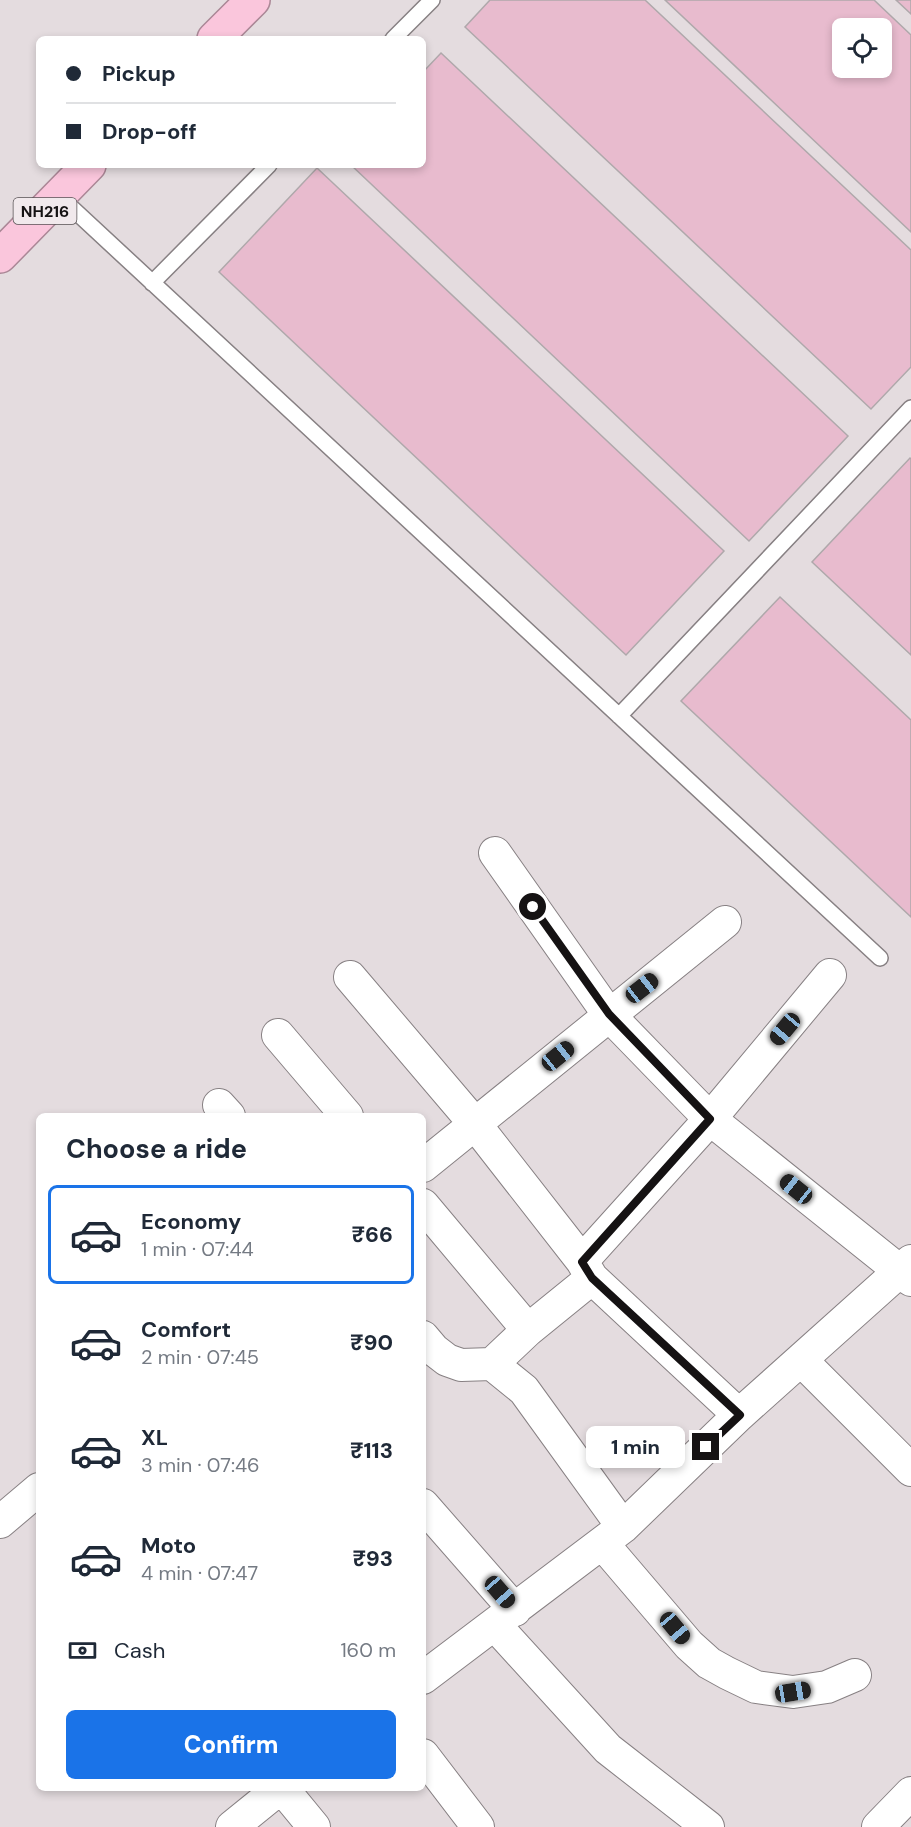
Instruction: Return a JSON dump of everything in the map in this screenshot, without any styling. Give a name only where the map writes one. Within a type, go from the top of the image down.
[{"type":"highway","points":[[217,36],[253,0]]},
{"type":"highway","name":"NH216","points":[[0,256],[86,168]]},
{"type":"street","points":[[426,1676],[613,1535],[801,1360],[907,1271],[710,1119],[609,1014],[495,853]]},
{"type":"street","points":[[426,1164],[725,922]]},
{"type":"street","points":[[492,1364],[587,1270],[830,975]]},
{"type":"street","points":[[350,976],[475,1124],[587,1270],[740,1415]]},
{"type":"street","points":[[278,1035],[344,1113]]},
{"type":"street","points":[[426,1209],[528,1330]]},
{"type":"street","points":[[426,1341],[447,1360],[461,1365],[492,1364],[524,1390],[613,1535],[689,1645],[709,1663],[756,1687],[793,1692],[827,1687],[855,1675]]},
{"type":"street","points":[[801,1360],[911,1470]]},
{"type":"street","points":[[0,1522],[36,1492]]},
{"type":"street","points":[[426,1509],[505,1617],[608,1749],[708,1827]]},
{"type":"street","points":[[426,1759],[478,1827]]},
{"type":"street","points":[[232,1827],[277,1791]]},
{"type":"street","points":[[284,1791],[314,1827]]},
{"type":"street","points":[[878,1827],[911,1793]]},
{"type":"lane","points":[[396,36],[432,0]]},
{"type":"lane","points":[[152,284],[266,168]]},
{"type":"lane","points":[[58,196],[880,958]]},
{"type":"lane","points":[[619,716],[911,408]]},
{"type":"building","points":[[490,0],[645,0],[911,250],[911,367],[871,409],[465,27]]},
{"type":"building","points":[[665,0],[874,0],[911,35],[911,232]]},
{"type":"building","points":[[896,0],[911,0],[911,14]]},
{"type":"building","points":[[441,53],[848,436],[749,541],[354,168],[426,168],[426,69]]},
{"type":"building","points":[[317,168],[724,551],[626,655],[219,272]]},
{"type":"building","points":[[911,459],[911,655],[812,562]]},
{"type":"building","points":[[780,597],[911,720],[911,917],[681,701]]},
{"type":"route","points":[[533,907],[609,1014],[710,1119],[582,1262],[592,1278],[740,1415],[706,1447]]}]
